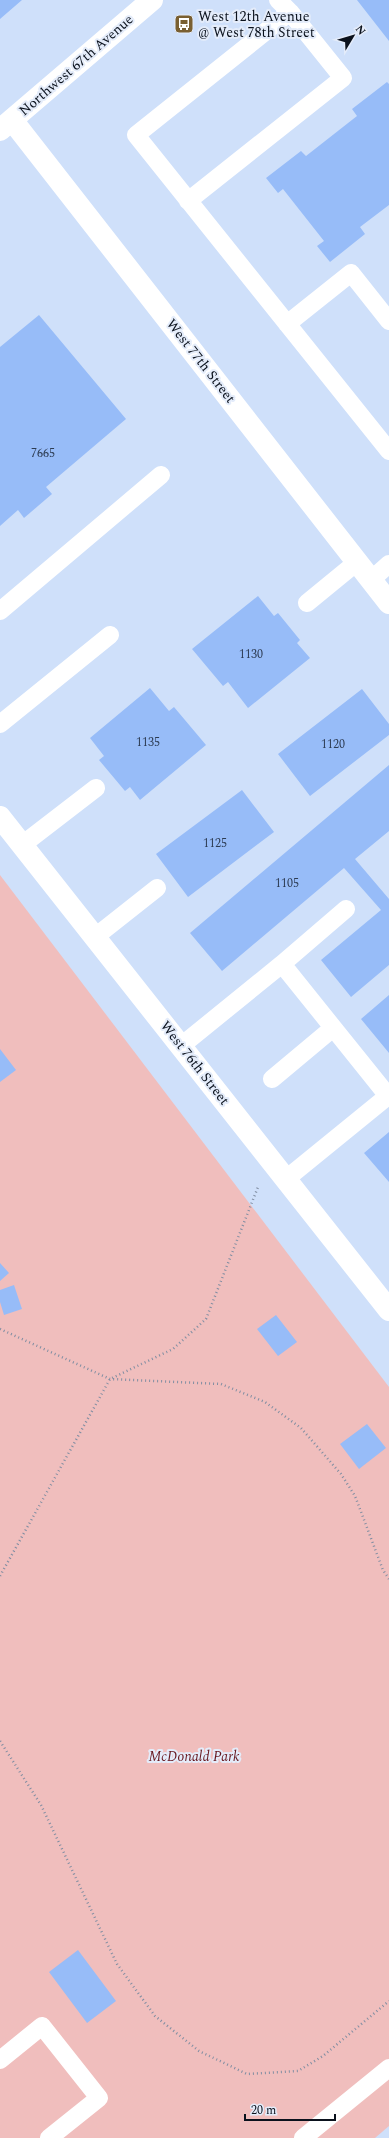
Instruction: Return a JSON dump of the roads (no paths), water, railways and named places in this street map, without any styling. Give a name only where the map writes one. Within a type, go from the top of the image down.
[{"type":"street","name":"Northwest 67th Avenue","points":[[6,125],[152,0]]},
{"type":"street","name":"West 77th Street","points":[[6,125],[358,562],[389,603]]},
{"type":"street","name":"West 76th Street","points":[[0,817],[389,1310]]},
{"type":"lane","points":[[188,201],[343,78],[284,6],[136,135],[188,201],[389,452]]},
{"type":"lane","points":[[287,324],[351,273],[389,321]]},
{"type":"lane","points":[[0,611],[161,475]]},
{"type":"lane","points":[[307,603],[358,562]]},
{"type":"lane","points":[[371,580],[389,564]]},
{"type":"lane","points":[[0,724],[110,635]]},
{"type":"lane","points":[[22,845],[96,788]]},
{"type":"lane","points":[[95,938],[156,888]]},
{"type":"lane","points":[[181,1046],[282,964],[346,909]]},
{"type":"lane","points":[[282,964],[389,1096],[286,1179]]},
{"type":"lane","points":[[272,1079],[333,1028]]},
{"type":"lane","points":[[0,2060],[42,2026],[100,2098],[49,2138]]},
{"type":"lane","points":[[303,2138],[389,2068]]},
{"type":"place","name":"West 12th Avenue @ West 78th Street","points":[[184,24]]},
{"type":"park label","name":"McDonald Park","points":[[194,1756]]}]
